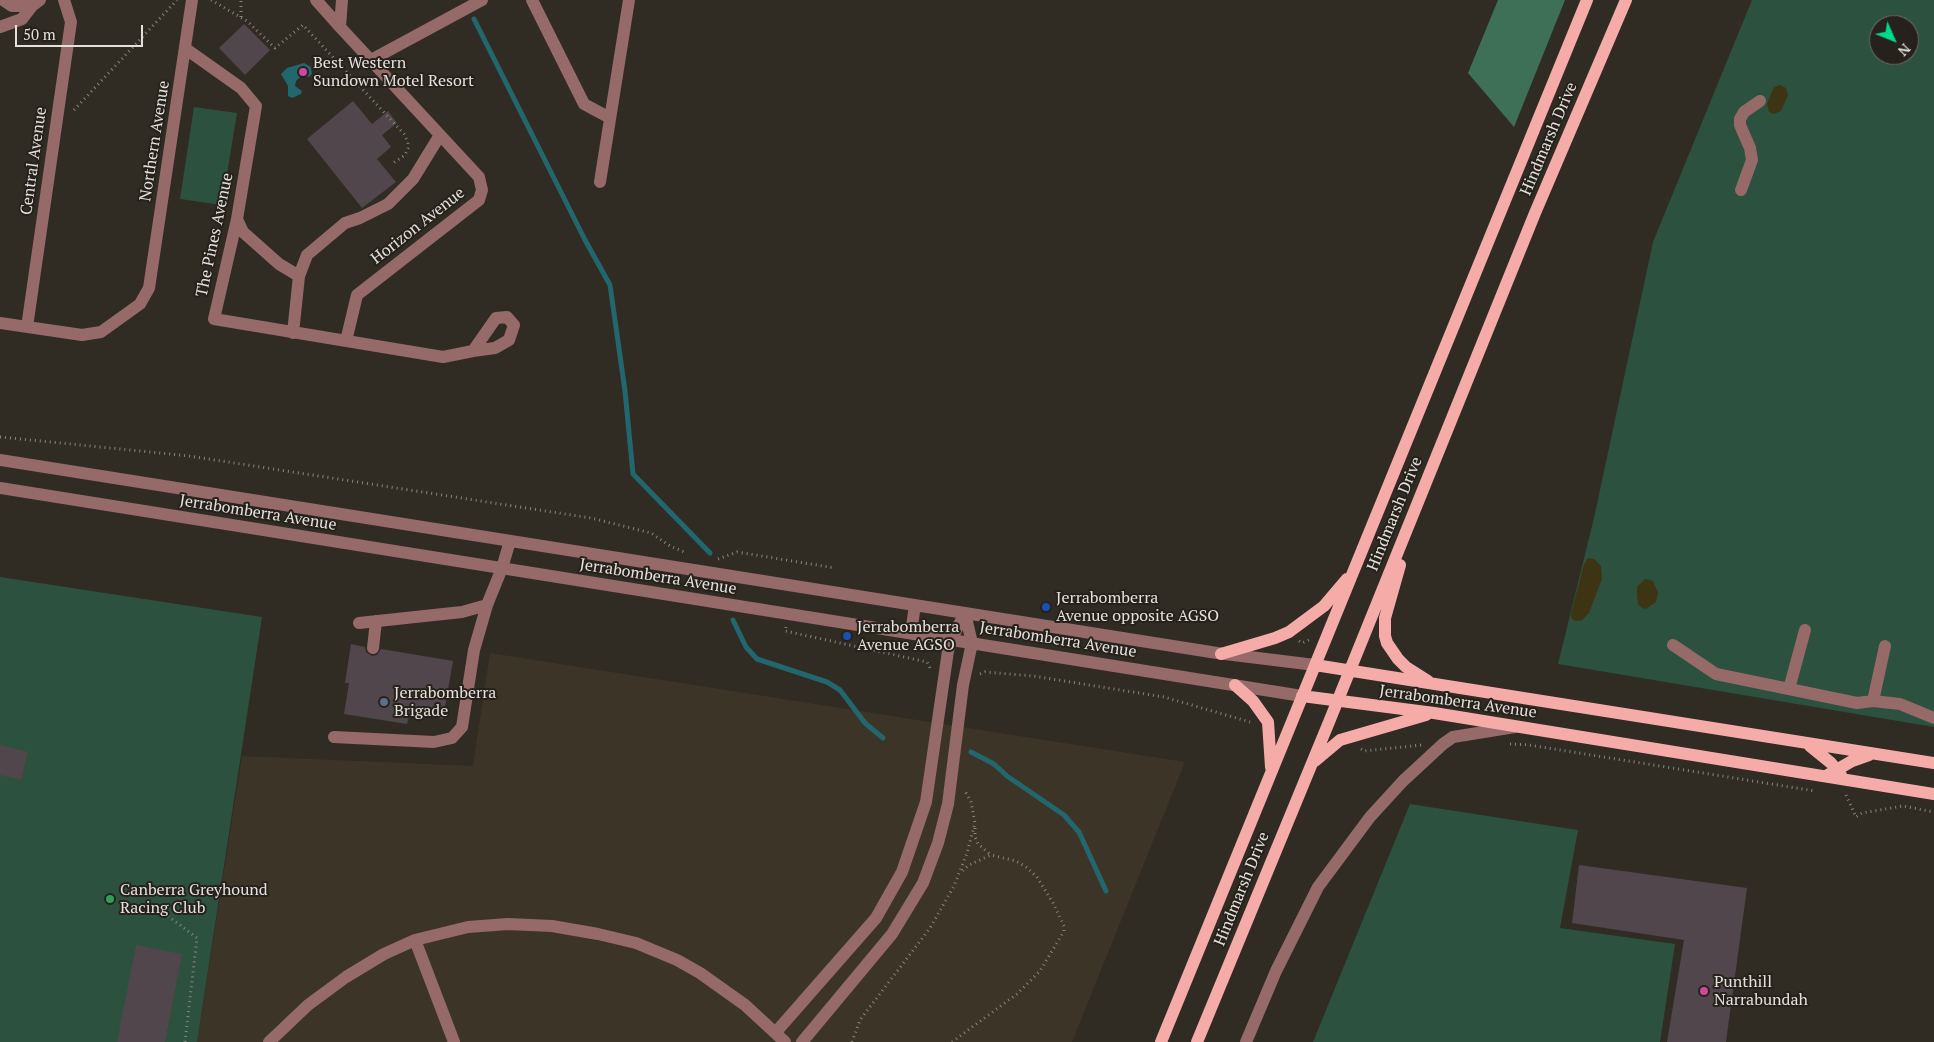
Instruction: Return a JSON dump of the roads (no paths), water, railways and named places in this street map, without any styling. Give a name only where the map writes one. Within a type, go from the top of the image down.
[{"type":"main road","name":"Hindmarsh Drive","points":[[1161,1042],[1588,0]]},
{"type":"main road","name":"Hindmarsh Drive","points":[[1198,1042],[1535,213],[1626,0]]},
{"type":"main road","points":[[1418,500],[1385,618],[1384,628],[1388,644],[1398,659],[1406,667],[1432,684]]},
{"type":"main road","points":[[1221,654],[1289,632],[1324,606],[1359,562]]},
{"type":"main road","name":"Jerrabomberra Avenue","points":[[1315,666],[1934,763]]},
{"type":"main road","points":[[1235,685],[1253,702],[1268,722],[1271,772]]},
{"type":"main road","name":"Jerrabomberra Avenue","points":[[1302,696],[1434,713],[1835,774],[1934,794]]},
{"type":"main road","points":[[1312,764],[1340,740],[1434,713]]},
{"type":"main road","points":[[1808,744],[1835,774],[1852,761],[1871,754]]},
{"type":"street","points":[[3,0],[12,6],[36,3]]},
{"type":"street","name":"Central Avenue","points":[[27,327],[71,22],[64,0]]},
{"type":"street","name":"Northern Avenue","points":[[27,327],[82,335],[101,332],[140,304],[149,288],[192,0]]},
{"type":"street","name":"Horizon Avenue","points":[[316,0],[479,178],[482,190],[479,200],[357,295],[346,341]]},
{"type":"street","points":[[340,27],[342,0]]},
{"type":"street","points":[[371,60],[482,0]]},
{"type":"street","points":[[532,0],[584,104],[610,118]]},
{"type":"street","points":[[600,182],[629,0]]},
{"type":"street","points":[[0,27],[22,19],[36,3]]},
{"type":"street","name":"The Pines Avenue","points":[[186,49],[241,88],[256,106],[237,219],[214,319],[442,357],[473,352]]},
{"type":"street","points":[[1741,190],[1752,160],[1750,148],[1740,125],[1740,119],[1744,112],[1760,101]]},
{"type":"street","points":[[293,333],[299,276],[307,255],[345,223],[388,204],[414,179],[440,135]]},
{"type":"street","points":[[237,219],[243,232],[279,264],[299,276]]},
{"type":"street","points":[[0,323],[27,327]]},
{"type":"street","name":"Jerrabomberra Avenue","points":[[0,460],[1221,654],[1315,666]]},
{"type":"street","name":"Jerrabomberra Avenue","points":[[0,488],[1302,696]]},
{"type":"street","points":[[334,737],[434,742],[452,738],[462,727],[474,650],[487,605],[502,568],[510,541]]},
{"type":"street","points":[[358,623],[462,612],[487,605]]},
{"type":"street","points":[[912,633],[915,605]]},
{"type":"street","points":[[270,1042],[308,1005],[346,976],[384,954],[415,940],[468,928],[508,924],[552,926],[598,934],[636,943],[677,960],[700,972],[745,1005],[780,1037],[876,918],[902,872],[926,802],[948,651],[951,640],[965,612]]},
{"type":"street","points":[[802,1042],[892,934],[923,883],[938,843],[948,804],[963,685],[972,643],[965,612]]},
{"type":"street","points":[[373,648],[376,621]]},
{"type":"street","points":[[1789,690],[1805,630]]},
{"type":"street","points":[[1673,645],[1716,674],[1857,703],[1873,701],[1900,704],[1934,718]]},
{"type":"street","points":[[1873,701],[1885,646]]},
{"type":"street","points":[[1246,1042],[1276,972],[1318,887],[1370,817],[1404,781],[1453,737],[1517,726]]},
{"type":"street","points":[[415,940],[454,1042]]},
{"type":"water","points":[[304,63],[311,67],[312,74],[309,77],[301,76],[296,81],[295,86],[302,91],[301,94],[292,98],[288,96],[288,86],[281,74],[287,68]]},
{"type":"waterway","points":[[474,19],[585,240],[610,285],[625,391],[633,474],[710,553]]},
{"type":"waterway","points":[[733,620],[746,647],[757,659],[827,682],[840,690],[865,723],[883,738]]},
{"type":"waterway","points":[[971,752],[994,764],[1007,776],[1064,815],[1079,832],[1106,891]]},
{"type":"place","name":"Best Western Sundown Motel Resort","points":[[303,72]]},
{"type":"place","name":"Jerrabomberra Avenue opposite AGSO","points":[[1046,607]]},
{"type":"place","name":"Jerrabomberra Avenue AGSO","points":[[847,636]]},
{"type":"place","name":"Jerrabomberra Brigade","points":[[384,702]]},
{"type":"place","name":"Canberra Greyhound Racing Club","points":[[110,899]]},
{"type":"place","name":"Punthill Narrabundah","points":[[1704,991]]}]
